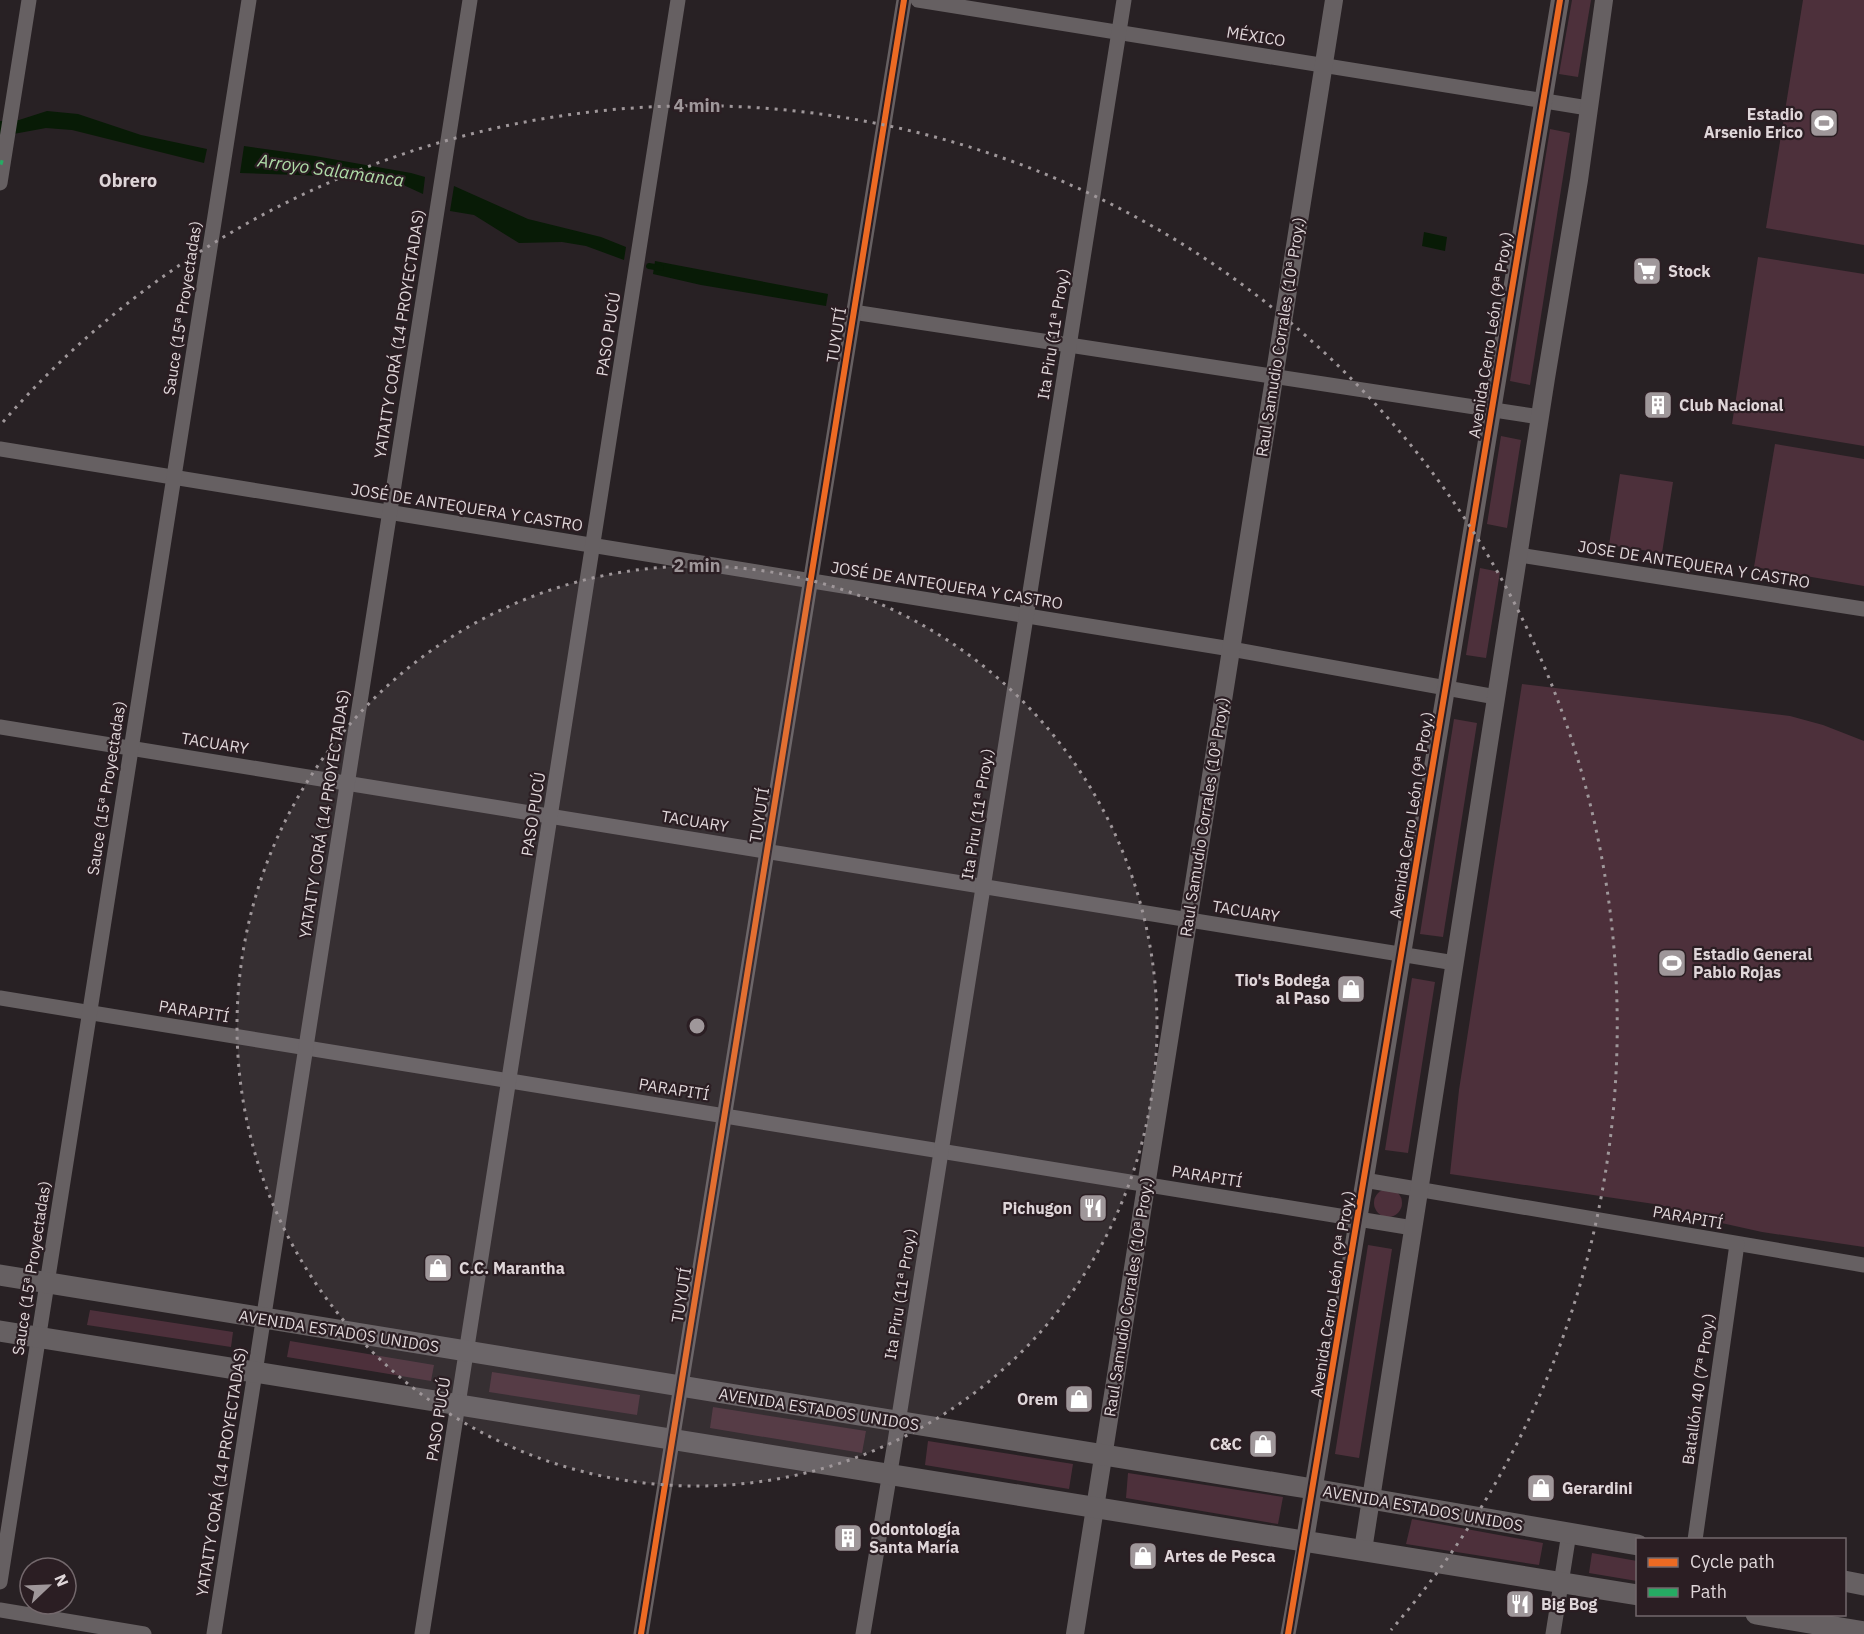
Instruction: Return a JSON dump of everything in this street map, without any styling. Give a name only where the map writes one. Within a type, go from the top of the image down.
[{"type":"main road","name":"AVENIDA ESTADOS UNIDOS","points":[[0,1275],[1313,1489],[1636,1545]]},
{"type":"main road","points":[[0,1331],[1636,1595]]},
{"type":"main road","points":[[1846,1581],[1864,1585]]},
{"type":"main road","points":[[1769,1616],[1864,1632]]},
{"type":"street","points":[[0,183],[29,0]]},
{"type":"street","name":"Sauce (15ª Proyectadas)","points":[[0,1582],[249,0]]},
{"type":"street","name":"YATAITY CORÁ (14 PROYECTADAS)","points":[[214,1634],[470,0]]},
{"type":"street","name":"PASO PUCÚ","points":[[422,1634],[678,0]]},
{"type":"street","name":"TUYUTÍ","points":[[640,1634],[904,0]]},
{"type":"street","name":"MÉXICO","points":[[918,0],[1588,108]]},
{"type":"street","name":"Ita Piru (11ª Proy.)","points":[[862,1634],[890,1474],[1124,0]]},
{"type":"street","name":"Raul Samudio Corrales (10ª Proy.)","points":[[1075,1634],[1334,0]]},
{"type":"street","name":"Avenida Cerro León (9ª Proy.)","points":[[1288,1634],[1560,0]]},
{"type":"street","points":[[1363,1550],[1540,417],[1580,180],[1604,0]]},
{"type":"street","points":[[853,312],[1540,417]]},
{"type":"street","name":"JOSÉ DE ANTEQUERA Y CASTRO","points":[[0,449],[1231,649],[1497,697]]},
{"type":"street","name":"JOSE DE ANTEQUERA Y CASTRO","points":[[1519,555],[1864,609]]},
{"type":"street","name":"TACUARY","points":[[0,727],[1455,963]]},
{"type":"street","name":"PARAPITÍ","points":[[0,998],[1413,1228]]},
{"type":"street","name":"PARAPITÍ","points":[[1364,1180],[1864,1265]]},
{"type":"street","name":"Batallón 40 (7ª Proy.)","points":[[1695,1538],[1737,1244]]},
{"type":"street","points":[[1553,1634],[1569,1533]]},
{"type":"street","points":[[0,1610],[144,1634]]},
{"type":"shaded area","points":[[1572,0],[1591,0],[1578,77],[1559,74]]},
{"type":"shaded area","name":"Estadio Arsenio Erico","points":[[1803,0],[1864,0],[1864,245],[1766,228]]},
{"type":"shaded area","points":[[1550,129],[1570,133],[1530,385],[1510,381]]},
{"type":"shaded area","points":[[1758,257],[1864,274],[1864,446],[1732,424]]},
{"type":"shaded area","points":[[1501,436],[1521,440],[1507,528],[1487,524]]},
{"type":"shaded area","points":[[1775,444],[1864,459],[1864,586],[1754,567]]},
{"type":"shaded area","points":[[1620,474],[1673,482],[1662,553],[1609,545]]},
{"type":"shaded area","points":[[1480,568],[1500,572],[1486,658],[1466,655]]},
{"type":"shaded area","name":"Estadio General Pablo Rojas","points":[[1522,684],[1790,716],[1823,725],[1864,741],[1864,1247],[1762,1232],[1708,1220],[1661,1205],[1450,1174],[1459,1090]]},
{"type":"shaded area","points":[[1454,719],[1477,723],[1443,937],[1420,934]]},
{"type":"shaded area","points":[[1412,978],[1435,982],[1408,1153],[1385,1150]]},
{"type":"shaded area","points":[[1388,1189],[1398,1193],[1402,1203],[1398,1213],[1388,1217],[1378,1213],[1374,1203],[1378,1193]]},
{"type":"shaded area","points":[[1368,1245],[1392,1249],[1359,1458],[1335,1454]]},
{"type":"shaded area","points":[[90,1310],[233,1332],[231,1347],[87,1325]]},
{"type":"shaded area","points":[[290,1341],[434,1365],[431,1381],[287,1357]]},
{"type":"shaded area","points":[[492,1372],[640,1395],[637,1415],[489,1392]]},
{"type":"shaded area","points":[[713,1407],[866,1431],[862,1453],[710,1428]]},
{"type":"shaded area","points":[[928,1441],[1073,1464],[1069,1489],[925,1465]]},
{"type":"shaded area","points":[[1128,1473],[1283,1497],[1278,1524],[1126,1498]]},
{"type":"shaded area","points":[[1412,1519],[1543,1543],[1539,1565],[1406,1544]]},
{"type":"shaded area","points":[[1592,1553],[1636,1561],[1636,1581],[1589,1573]]},
{"type":"water","points":[[47,111],[78,114],[141,135],[207,149],[204,163],[72,130],[46,128],[0,135],[0,121],[19,120]]},
{"type":"water","points":[[244,146],[411,173],[425,177],[423,194],[399,183],[354,177],[240,173]]},
{"type":"water","points":[[454,186],[528,219],[601,237],[626,247],[624,260],[586,246],[562,242],[519,243],[474,215],[450,211]]},
{"type":"water","points":[[1424,232],[1447,237],[1445,251],[1422,246]]},
{"type":"water","points":[[655,261],[828,294],[826,306],[701,285],[653,274]]},
{"type":"waterway","name":"Arroyo Salamanca","points":[[649,266],[661,268]]},
{"type":"cycle path","points":[[641,1634],[904,0]]},
{"type":"cycle path","points":[[1288,1634],[1560,0]]},
{"type":"place","name":"Estadio Arsenio Erico","points":[[1824,123]]},
{"type":"place","name":"Stock","points":[[1647,271]]},
{"type":"place","name":"Club Nacional","points":[[1658,405]]},
{"type":"place","name":"Estadio General Pablo Rojas","points":[[1672,963]]},
{"type":"place","name":"Tio's Bodega al Paso","points":[[1351,989]]},
{"type":"place","name":"Pichugon","points":[[1093,1208]]},
{"type":"place","name":"C.C. Marantha","points":[[438,1268]]},
{"type":"place","name":"Orem","points":[[1079,1399]]},
{"type":"place","name":"C&C","points":[[1263,1444]]},
{"type":"place","name":"Gerardini","points":[[1541,1488]]},
{"type":"place","name":"Odontología Santa María","points":[[848,1538]]},
{"type":"place","name":"Artes de Pesca","points":[[1143,1556]]},
{"type":"place","name":"Big Bog","points":[[1520,1604]]},
{"type":"district","name":"Obrero","points":[[128,180]]}]
